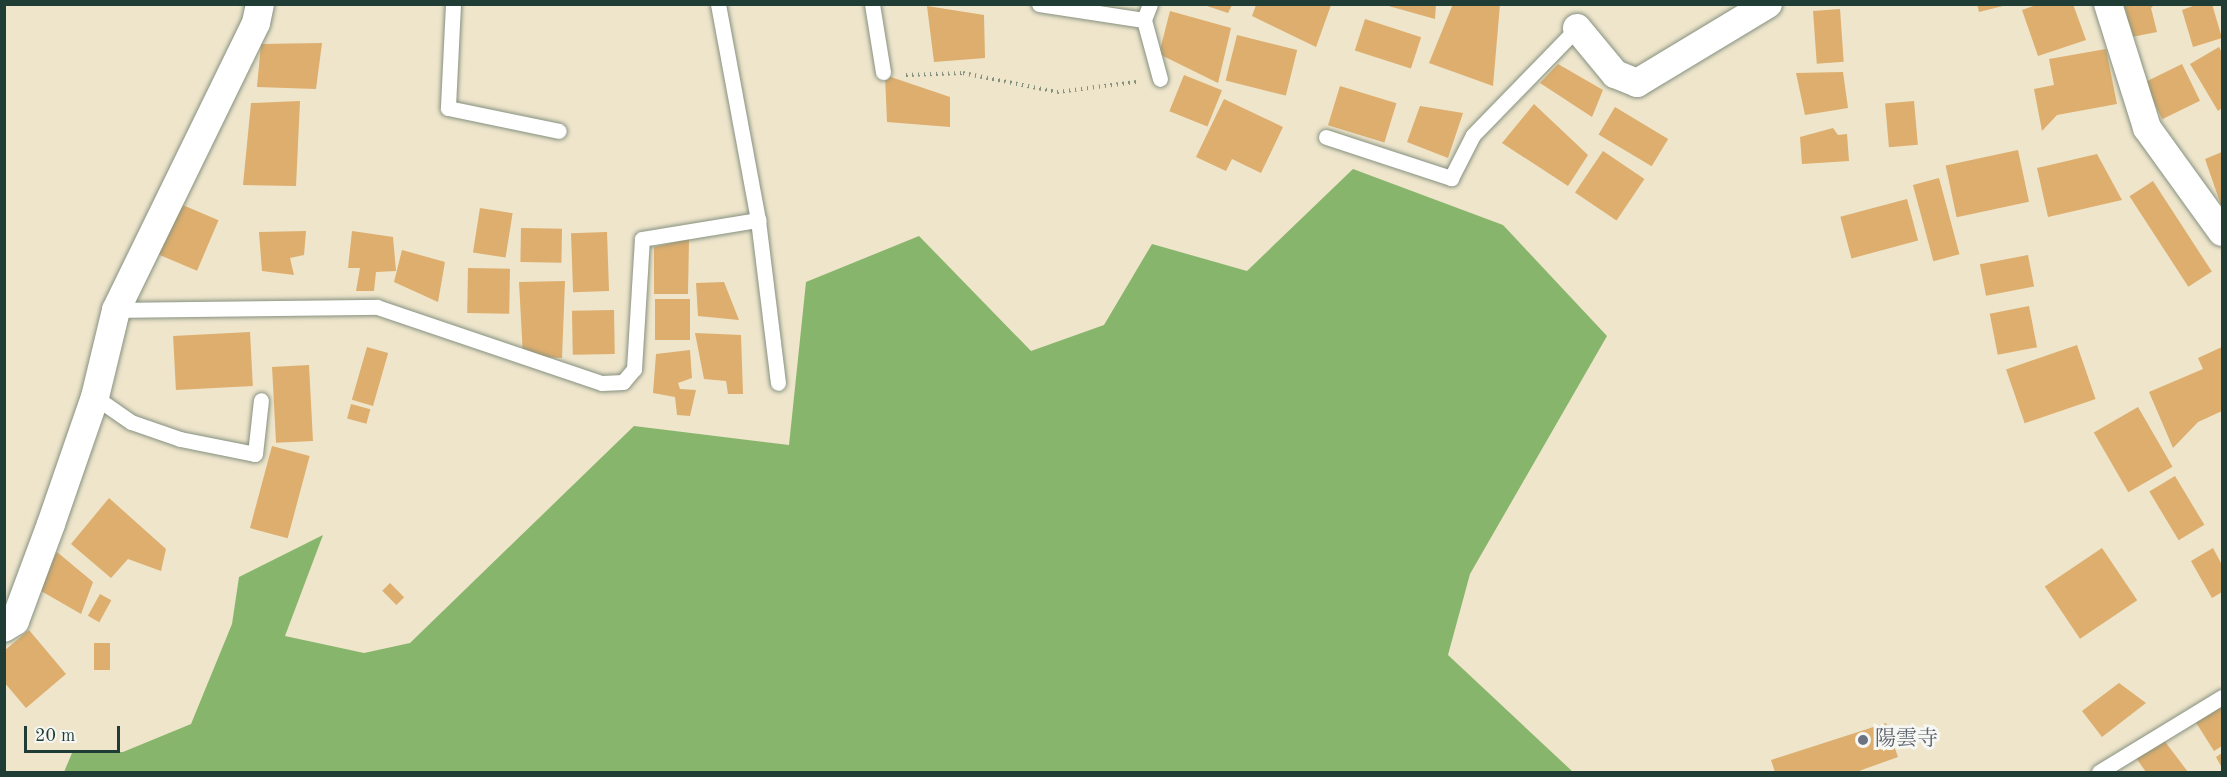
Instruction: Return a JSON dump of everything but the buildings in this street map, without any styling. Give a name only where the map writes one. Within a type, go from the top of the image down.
[{"type":"street","points":[[4,628],[15,621],[95,398],[116,310],[247,43],[260,4]]},
{"type":"street","points":[[1577,28],[1615,74],[1637,83],[1768,4]]},
{"type":"street","points":[[2108,4],[2147,128],[2223,232]]},
{"type":"lane","points":[[453,4],[448,108],[559,132]]},
{"type":"lane","points":[[718,4],[758,220],[778,383]]},
{"type":"lane","points":[[872,4],[883,72]]},
{"type":"lane","points":[[1039,4],[1144,20]]},
{"type":"lane","points":[[1150,4],[1144,20],[1160,79]]},
{"type":"lane","points":[[1326,137],[1451,178],[1473,135],[1577,28]]},
{"type":"lane","points":[[116,310],[377,307],[602,383],[623,382],[634,369],[642,239],[758,220]]},
{"type":"lane","points":[[95,398],[131,422],[180,439],[255,453],[261,400]]},
{"type":"lane","points":[[2098,772],[2223,696]]},
{"type":"path","points":[[883,72],[885,75],[963,73],[1057,92],[1160,79]]},
{"type":"green space","points":[[1353,169],[1503,225],[1607,336],[1470,574],[1448,655],[1573,772],[64,772],[72,753],[123,752],[191,724],[232,624],[239,577],[323,535],[285,636],[364,653],[410,643],[634,426],[789,445],[806,282],[919,236],[1031,351],[1104,325],[1152,244],[1247,271]]},
{"type":"place","name":"陽雲寺","points":[[1863,740]]}]
